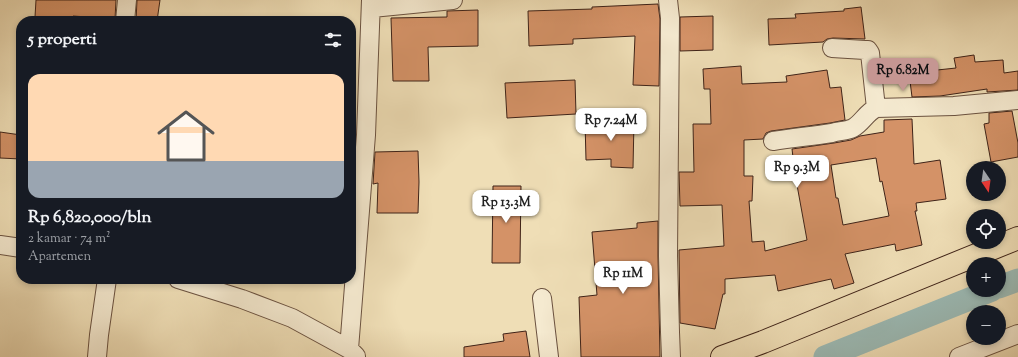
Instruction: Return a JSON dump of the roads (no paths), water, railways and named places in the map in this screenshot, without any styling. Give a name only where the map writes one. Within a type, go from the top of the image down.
[{"type":"main road","points":[[722,357],[763,342],[1018,238]]},
{"type":"street","points":[[125,16],[127,0]]},
{"type":"street","points":[[194,284],[242,299],[292,318],[353,353],[366,135],[371,4],[453,0]]},
{"type":"street","points":[[668,0],[670,18],[668,256],[671,357]]},
{"type":"street","points":[[832,48],[868,50],[870,53],[876,108]]},
{"type":"street","points":[[773,141],[851,129],[856,126],[870,111],[876,108],[954,106],[1018,100]]},
{"type":"street","points":[[0,245],[16,247]]},
{"type":"street","points":[[97,357],[106,284]]},
{"type":"street","points":[[542,298],[550,357]]},
{"type":"street","points":[[959,357],[1018,334]]},
{"type":"waterway","points":[[1006,284],[1018,280]]},
{"type":"waterway","points":[[825,357],[975,297]]}]
